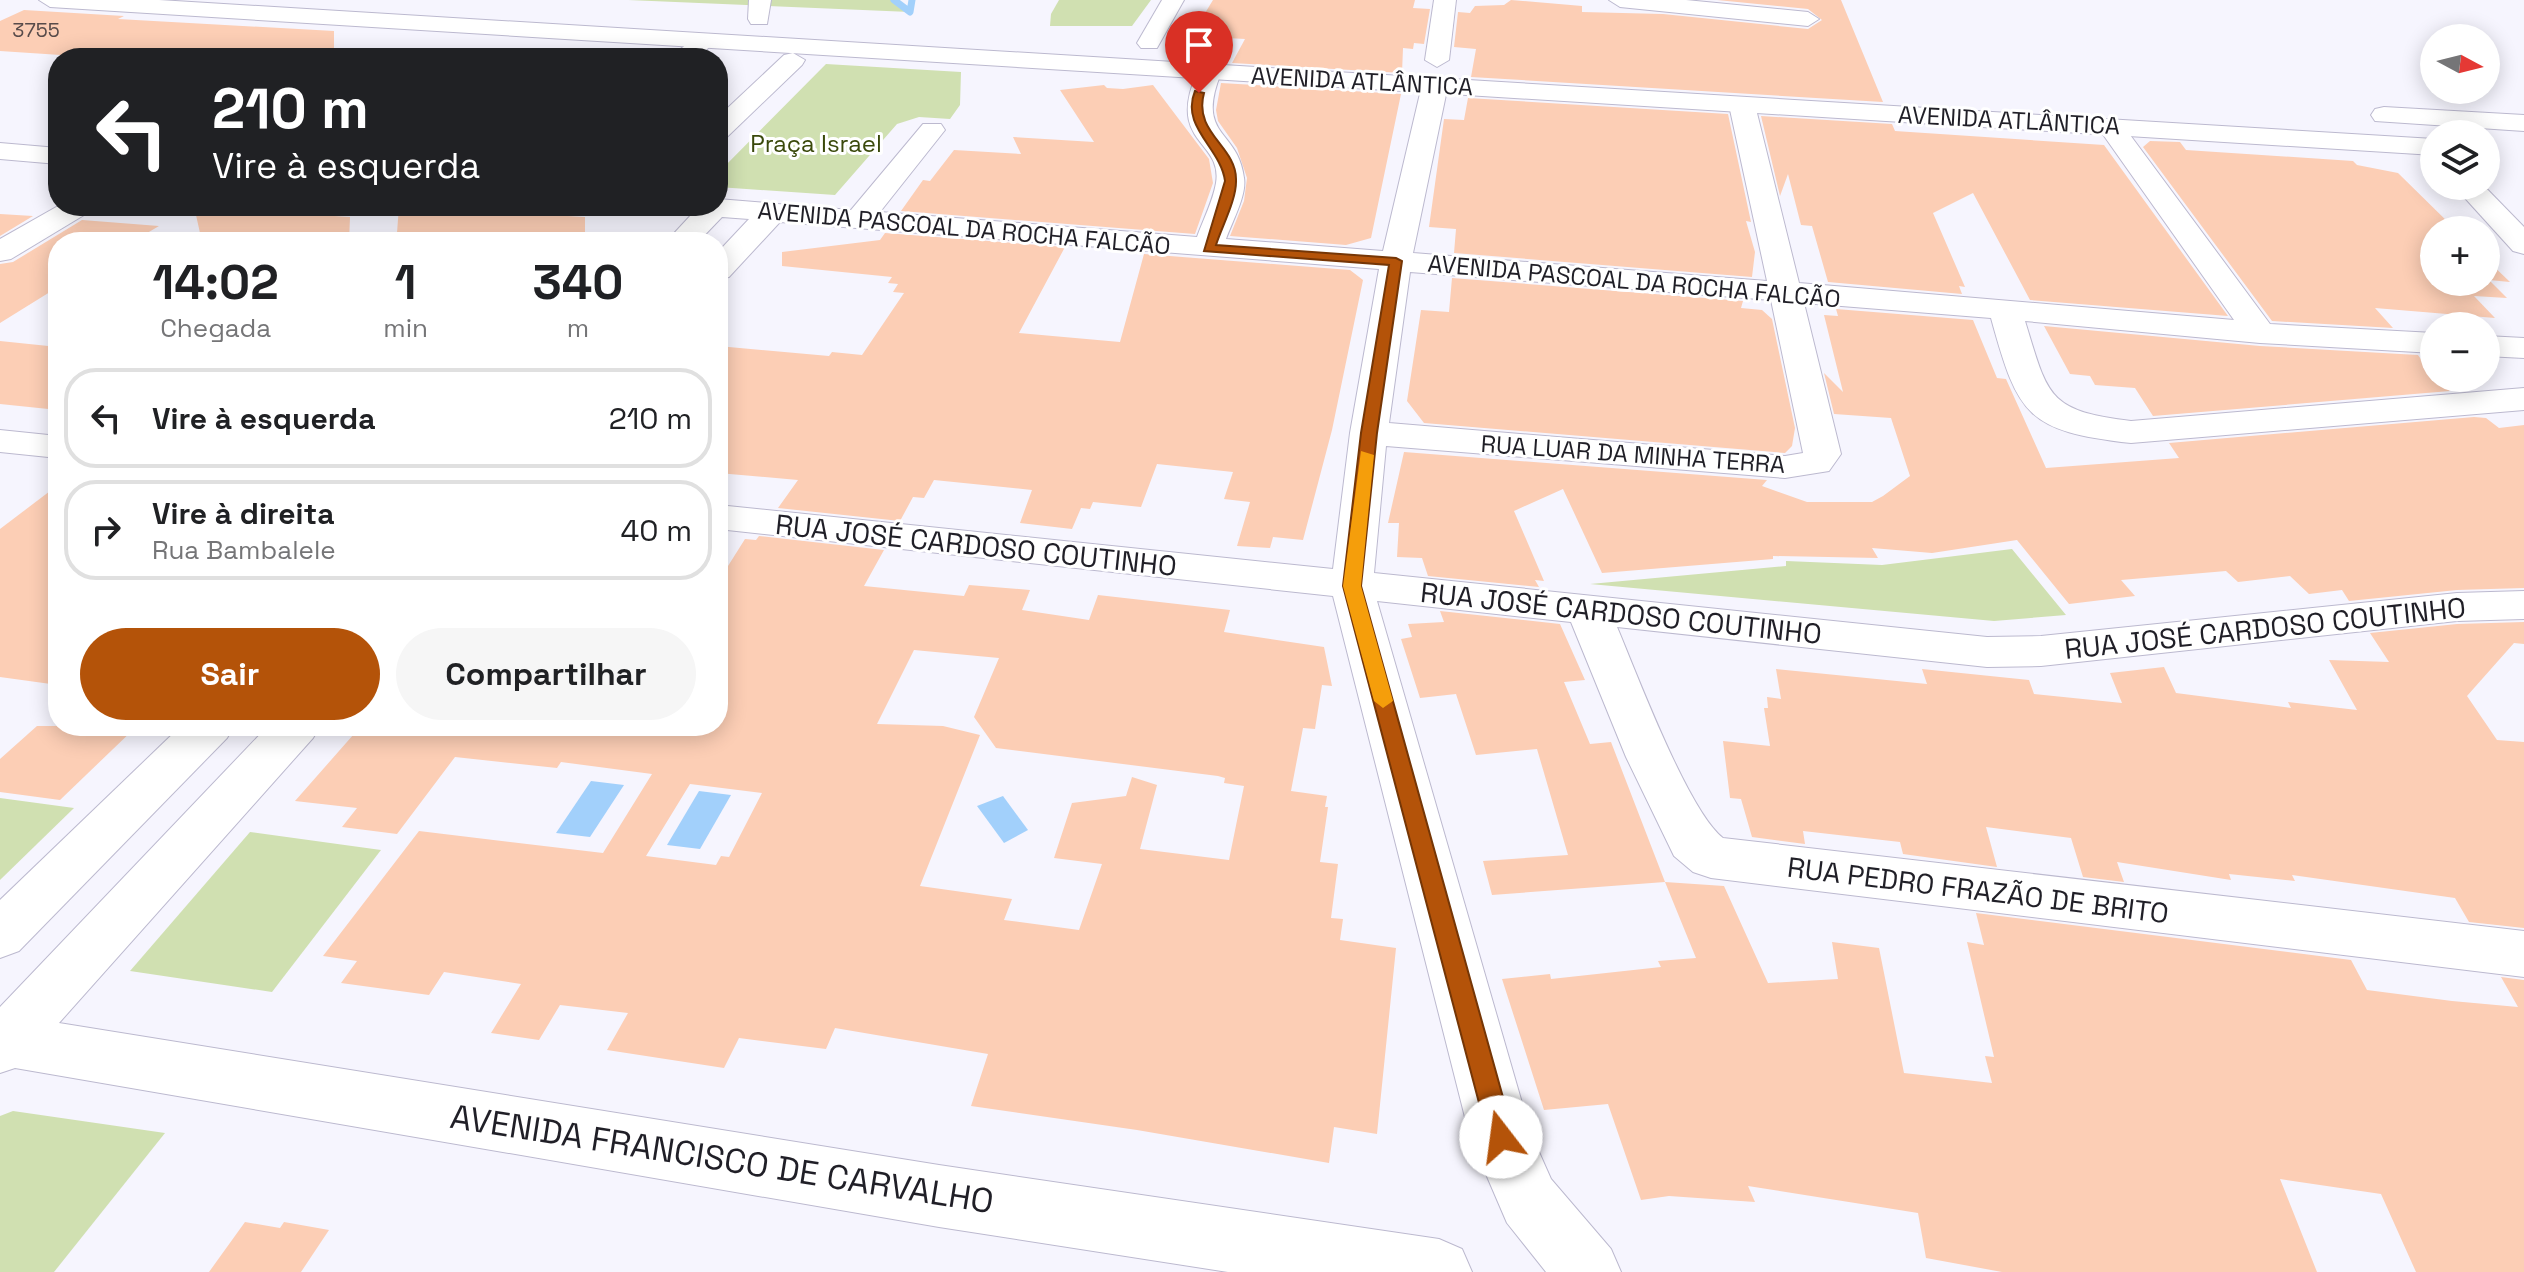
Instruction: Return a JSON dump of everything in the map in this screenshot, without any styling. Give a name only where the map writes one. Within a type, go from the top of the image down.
[{"type":"street","name":"AVENIDA ATLÂNTICA","points":[[50,0],[1209,73],[1436,73],[1742,105],[2110,126],[2420,148]]},
{"type":"street","points":[[1149,43],[1173,0]]},
{"type":"street","points":[[1445,0],[1436,73],[1396,261],[1369,433],[1352,586],[1501,1137],[1529,1201],[1588,1272]]},
{"type":"street","points":[[1620,0],[1808,19]]},
{"type":"street","points":[[754,12],[789,21]]},
{"type":"street","points":[[1120,41],[1175,45]]},
{"type":"street","points":[[695,48],[703,42]]},
{"type":"street","name":"AVENIDA ATLÂNTICA","points":[[1406,58],[1436,73],[1468,62]]},
{"type":"street","points":[[728,122],[793,60]]},
{"type":"street","points":[[1436,73],[1529,67]]},
{"type":"street","points":[[1208,248],[1231,181],[1229,170],[1199,123],[1195,107],[1209,73]]},
{"type":"street","name":"RUA LUAR DA MINHA TERRA","points":[[1369,433],[1785,467],[1816,463],[1822,454],[1819,438],[1742,105]]},
{"type":"street","points":[[2359,114],[2464,120]]},
{"type":"street","points":[[2500,122],[2524,123]]},
{"type":"street","points":[[2110,126],[2260,333]]},
{"type":"street","points":[[859,219],[932,130]]},
{"type":"street","points":[[0,151],[48,155]]},
{"type":"street","points":[[0,164],[48,168]]},
{"type":"street","points":[[2481,200],[2524,245]]},
{"type":"street","name":"AVENIDA PASCOAL DA ROCHA FALCÃO","points":[[728,209],[2260,333],[2420,342]]},
{"type":"street","points":[[728,259],[772,213]]},
{"type":"street","points":[[0,252],[62,216]]},
{"type":"street","points":[[2005,310],[2031,395],[2056,419],[2085,428],[2131,432],[2524,399]]},
{"type":"street","points":[[2500,347],[2524,348]]},
{"type":"street","points":[[0,441],[48,446]]},
{"type":"street","name":"RUA JOSÉ CARDOSO COUTINHO","points":[[728,518],[1352,586],[2018,653],[2457,607],[2524,605]]},
{"type":"street","name":"RUA PEDRO FRAZÃO DE BRITO","points":[[1587,608],[1650,757],[1692,842],[1711,857],[2524,954]]},
{"type":"street","points":[[0,935],[200,736]]},
{"type":"street","points":[[2,1042],[287,736]]},
{"type":"street","name":"AVENIDA FRANCISCO DE CARVALHO","points":[[2,1042],[939,1196],[1439,1272]]},
{"type":"green space","points":[[628,0],[894,0],[910,12]]},
{"type":"green space","points":[[1059,0],[1151,0],[1132,26],[1050,26],[1051,14]]},
{"type":"green space","name":"Praça Israel","points":[[826,64],[961,72],[960,105],[950,119],[919,117],[897,124],[835,195],[728,188],[728,163]]},
{"type":"green space","points":[[2012,549],[2066,615],[1994,621],[1590,584],[1786,566],[1786,561],[1882,565]]},
{"type":"green space","points":[[0,798],[74,808],[0,880]]},
{"type":"green space","points":[[250,832],[381,850],[272,992],[130,971]]},
{"type":"green space","points":[[13,1111],[165,1133],[54,1272],[0,1272],[0,1116]]},
{"type":"water","points":[[591,781],[624,785],[590,837],[556,833]]},
{"type":"water","points":[[699,791],[731,795],[700,849],[667,845]]},
{"type":"water","points":[[1003,796],[1028,830],[1004,843],[977,806]]},
{"type":"building","points":[[1213,0],[1415,0],[1413,8],[1430,9],[1424,44],[1414,43],[1413,49],[1403,48],[1402,73],[1232,63],[1245,39],[1191,36]]},
{"type":"building","points":[[1511,0],[1582,6],[1582,12],[1663,14],[1808,29],[1822,20],[1808,9],[1717,0],[1841,0],[1883,102],[1471,77],[1476,49],[1454,47],[1458,12],[1470,13],[1475,6],[1504,5]]},
{"type":"building","points":[[24,10],[124,16],[118,19],[334,31],[334,48],[48,48],[48,54],[0,51],[0,21]]},
{"type":"building","points":[[1221,83],[1401,94],[1371,238],[1346,245],[1230,236],[1244,201],[1247,178],[1237,148],[1218,121],[1216,110]]},
{"type":"building","points":[[1104,85],[1123,89],[1153,85],[1209,159],[1213,183],[1195,234],[901,211],[923,180],[930,181],[954,150],[1021,154],[1013,137],[1094,142],[1060,90]]},
{"type":"building","points":[[1468,98],[1728,114],[1751,222],[1746,221],[1755,252],[1752,277],[1454,253],[1456,229],[1429,227],[1444,119],[1464,120]]},
{"type":"building","points":[[1761,116],[1892,124],[1895,131],[2104,145],[2228,316],[2030,300],[1973,193],[1933,213],[1965,287],[1959,286],[1962,294],[1828,282],[1812,226],[1801,225],[1788,174],[1780,196]]},
{"type":"building","points":[[2150,141],[2180,142],[2186,150],[2353,161],[2357,165],[2398,173],[2420,195],[2420,200],[2425,200],[2442,216],[2420,216],[2420,296],[2474,296],[2489,312],[2375,308],[2393,328],[2272,321],[2143,147]]},
{"type":"building","points":[[0,214],[33,216],[0,236]]},
{"type":"building","points":[[196,216],[350,217],[349,232],[200,232]]},
{"type":"building","points":[[398,216],[585,217],[585,232],[397,232]]},
{"type":"building","points":[[82,220],[159,226],[149,232],[62,232]]},
{"type":"building","points":[[885,233],[1065,247],[1019,333],[1120,342],[1144,254],[1350,270],[1363,280],[1332,430],[1303,540],[1273,537],[1270,548],[1237,546],[1250,502],[1224,499],[1233,472],[1157,464],[1141,507],[1093,502],[1090,509],[1081,508],[1072,529],[1020,523],[1032,490],[934,480],[924,498],[913,497],[900,521],[778,508],[798,480],[728,474],[728,347],[829,356],[832,352],[862,355],[904,293],[893,292],[898,284],[888,283],[892,277],[782,266],[782,252],[880,240]]},
{"type":"building","points":[[48,241],[48,293],[0,323],[0,264],[13,262]]},
{"type":"building","points":[[2500,272],[2510,282],[2500,281]]},
{"type":"building","points":[[1452,278],[1743,301],[1741,308],[1762,310],[1772,319],[1795,428],[1792,446],[1785,453],[1424,423],[1407,401],[1421,310],[1449,312]]},
{"type":"building","points":[[2500,291],[2507,298],[2474,296],[2500,296]]},
{"type":"building","points":[[1836,309],[1973,320],[1997,378],[2006,379],[2046,468],[2179,458],[2169,443],[2474,417],[2486,418],[2499,428],[2524,425],[2524,588],[2457,590],[2349,601],[2342,590],[2309,594],[2290,576],[2238,582],[2226,571],[2121,580],[2135,596],[2069,604],[2017,540],[1932,553],[1872,548],[1878,558],[1773,556],[1773,559],[1602,573],[1563,489],[1514,511],[1544,581],[1535,580],[1539,587],[1428,576],[1422,558],[1397,557],[1399,523],[1388,523],[1404,452],[1767,480],[1762,486],[1807,502],[1872,502],[1883,496],[1910,476],[1891,418],[1834,414],[1824,373],[1843,392],[1824,315],[1838,316]]},
{"type":"building","points":[[2044,326],[2260,346],[2418,355],[2420,392],[2438,392],[2153,416],[2135,388],[2095,385],[2090,376],[2070,374]]},
{"type":"building","points":[[0,341],[48,346],[48,409],[0,404]]},
{"type":"building","points":[[48,493],[48,684],[0,677],[0,529]]},
{"type":"building","points":[[759,536],[884,550],[864,586],[964,596],[969,585],[1030,590],[1022,610],[1089,620],[1098,595],[1230,610],[1224,632],[1324,647],[1332,686],[1322,685],[1315,729],[1303,728],[1291,791],[1327,796],[1320,862],[1338,864],[1331,918],[1343,919],[1340,940],[1396,948],[1377,1134],[1334,1127],[1329,1163],[971,1106],[988,1054],[835,1028],[826,1049],[739,1038],[724,1068],[607,1050],[628,1013],[560,1005],[539,1040],[491,1033],[521,984],[444,972],[429,995],[341,983],[357,961],[323,956],[419,831],[603,853],[652,774],[561,762],[557,768],[455,757],[397,834],[342,827],[357,808],[295,801],[352,736],[728,736],[728,566],[745,539],[756,540]],"holes":[[[914,650],[999,658],[974,717],[996,748],[1218,776],[1225,778],[1224,783],[1244,786],[1229,860],[1140,849],[1157,785],[1132,777],[1126,796],[1072,803],[1054,858],[1102,864],[1079,930],[1004,920],[1012,899],[920,886],[980,735],[943,726],[877,724]],[[690,784],[762,793],[729,857],[721,856],[716,865],[646,856]]]},
{"type":"building","points":[[1440,611],[1560,624],[1585,680],[1564,682],[1590,744],[1611,742],[1665,882],[1492,895],[1483,861],[1568,855],[1537,749],[1476,755],[1456,694],[1420,698],[1401,639],[1412,637],[1408,624],[1444,622]]},
{"type":"building","points":[[2524,622],[2524,644],[2514,643],[2467,696],[2497,740],[2524,742],[2524,928],[2469,922],[2455,898],[2292,875],[2295,881],[2229,874],[2231,880],[2117,862],[2124,882],[2083,877],[2071,838],[1986,827],[1997,867],[1903,854],[1900,842],[1803,831],[1805,844],[1752,837],[1741,799],[1730,798],[1723,741],[1770,746],[1764,708],[1768,708],[1767,697],[1781,699],[1776,669],[1927,684],[1922,669],[2029,680],[2034,694],[2122,703],[2110,673],[2164,667],[2176,693],[2291,708],[2288,702],[2357,710],[2329,660],[2389,662],[2370,633],[2457,624]]},
{"type":"building","points":[[37,726],[48,726],[48,736],[127,736],[60,800],[0,792],[0,759]]},
{"type":"building","points":[[1665,882],[1724,886],[1768,983],[1838,979],[1832,942],[1879,948],[1904,1073],[1992,1083],[1985,1056],[1994,1057],[1967,942],[1984,945],[1976,913],[2351,960],[2367,990],[2452,1001],[2518,1007],[2501,977],[2524,980],[2524,1272],[2416,1272],[2381,1194],[2280,1179],[2317,1272],[2002,1272],[1926,1258],[1918,1213],[1748,1186],[1755,1202],[1669,1196],[1641,1200],[1608,1104],[1544,1110],[1502,979],[1550,974],[1551,979],[1661,967],[1658,961],[1696,958]]},
{"type":"building","points":[[245,1222],[280,1228],[284,1222],[329,1230],[301,1272],[209,1272]]},
{"type":"waterway","points":[[894,0],[910,12],[912,0]]},
{"type":"slow traffic","points":[[1366,455],[1352,586],[1383,701]]},
{"type":"route","points":[[1199,93],[1195,107],[1199,123],[1229,170],[1231,181],[1208,248],[1396,261],[1355,536],[1352,586],[1501,1137]]}]
